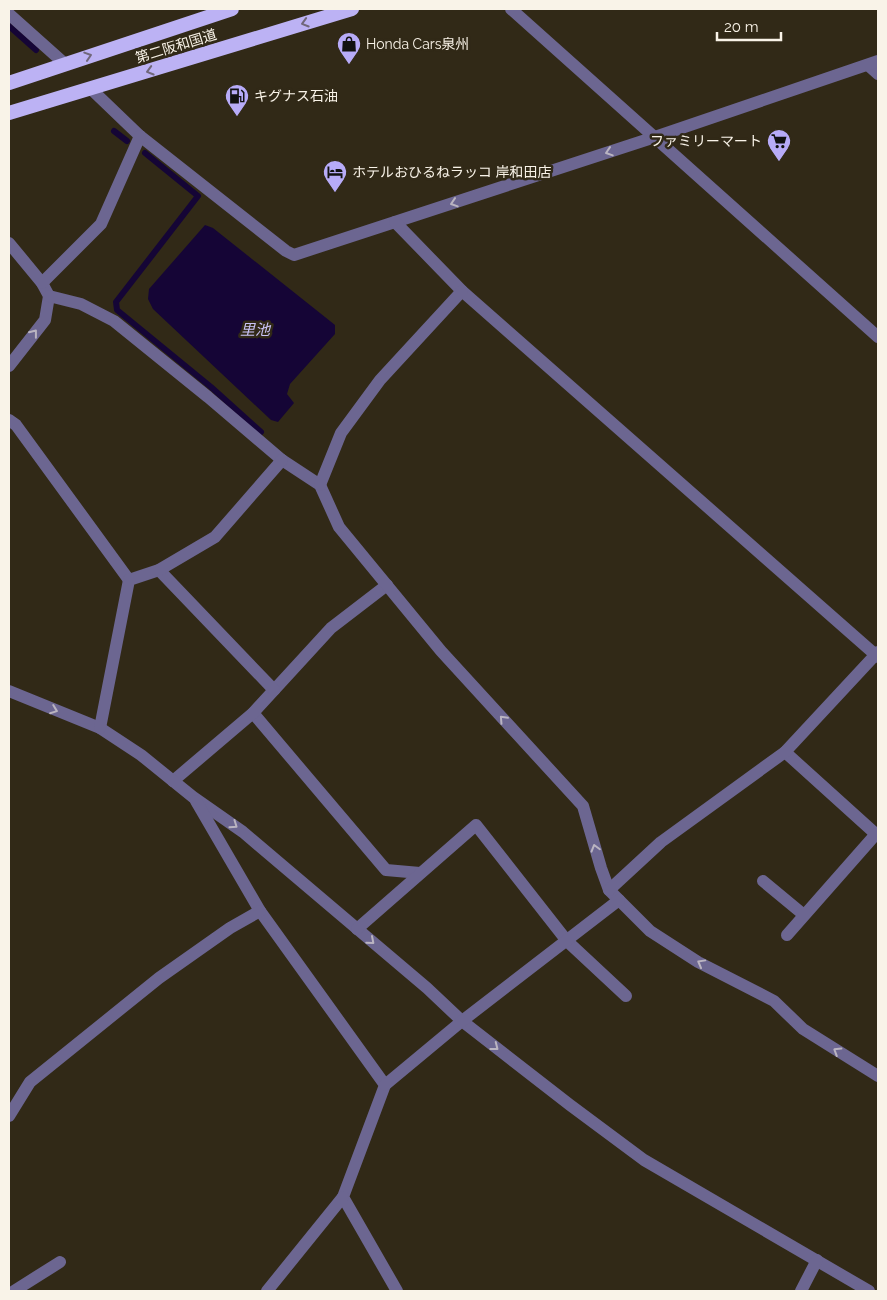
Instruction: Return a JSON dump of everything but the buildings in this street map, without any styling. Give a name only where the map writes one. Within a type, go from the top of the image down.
[{"type":"highway","name":"第二阪和国道","points":[[9,83],[232,9]]},
{"type":"highway","name":"第二阪和国道","points":[[9,113],[352,9]]},
{"type":"street","points":[[511,9],[878,336]]},
{"type":"street","points":[[9,14],[65,64]]},
{"type":"street","points":[[90,88],[140,136],[286,251],[294,255],[655,137],[873,63],[878,74]]},
{"type":"street","points":[[42,283],[101,224],[140,136]]},
{"type":"street","points":[[395,222],[462,292],[878,655],[785,752],[661,842],[609,890]]},
{"type":"street","points":[[9,243],[42,283],[49,296],[45,320],[9,366]]},
{"type":"street","points":[[320,485],[341,433],[380,380],[462,292]]},
{"type":"street","points":[[49,296],[80,304],[114,321],[282,460],[320,485],[339,527],[441,651],[583,806],[609,890],[650,931],[698,962],[774,1001],[803,1029],[878,1076]]},
{"type":"street","points":[[9,420],[16,425],[129,580],[100,728]]},
{"type":"street","points":[[129,580],[159,570],[215,537],[282,460]]},
{"type":"street","points":[[159,570],[274,690]]},
{"type":"street","points":[[174,781],[254,713],[331,628],[387,585]]},
{"type":"street","points":[[9,692],[100,728],[141,755],[193,797],[243,832],[427,988],[462,1021],[644,1160],[869,1291]]},
{"type":"street","points":[[254,713],[386,870],[420,873]]},
{"type":"street","points":[[785,752],[877,835],[786,935]]},
{"type":"street","points":[[193,797],[260,911],[385,1085]]},
{"type":"street","points":[[357,928],[476,824],[567,941],[626,996]]},
{"type":"street","points":[[763,881],[804,915]]},
{"type":"street","points":[[267,1291],[343,1197],[385,1085],[462,1021],[619,900]]},
{"type":"street","points":[[9,1116],[30,1082],[159,978],[230,928],[260,911]]},
{"type":"street","points":[[343,1197],[397,1291]]},
{"type":"street","points":[[802,1291],[817,1260]]},
{"type":"street","points":[[14,1291],[60,1262]]},
{"type":"water","name":"里池","points":[[205,225],[213,228],[335,325],[335,334],[290,384],[287,394],[294,403],[278,422],[271,420],[153,309],[148,299],[149,289]]},
{"type":"waterway","points":[[9,26],[36,50]]},
{"type":"waterway","points":[[114,131],[127,141]]},
{"type":"waterway","points":[[145,153],[198,196],[116,302],[117,310],[211,387],[261,432]]},
{"type":"place","name":"Honda Cars泉州","points":[[349,65]]},
{"type":"place","name":"キグナス石油","points":[[237,117]]},
{"type":"place","name":"ファミリーマート","points":[[779,162]]},
{"type":"place","name":"ホテルおひるねラッコ 岸和田店","points":[[335,193]]}]
